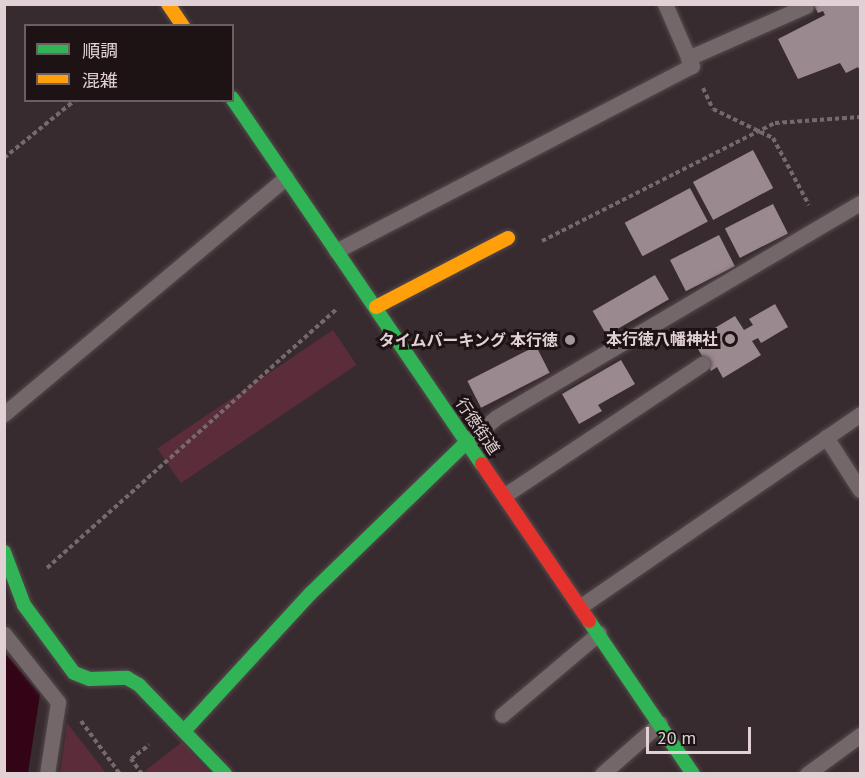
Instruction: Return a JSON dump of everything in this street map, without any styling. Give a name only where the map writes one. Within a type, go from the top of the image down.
[{"type":"street","points":[[168,4],[182,24]]},
{"type":"street","name":"行徳街道","points":[[234,101],[505,495],[693,774]]},
{"type":"street","points":[[376,307],[508,238]]},
{"type":"street","points":[[185,730],[310,594],[468,441]]},
{"type":"street","points":[[4,552],[24,605],[74,673],[90,680],[127,678],[185,730],[225,774]]},
{"type":"lane","points":[[665,4],[690,62]]},
{"type":"lane","points":[[336,250],[690,62],[806,6]]},
{"type":"lane","points":[[4,414],[286,177]]},
{"type":"lane","points":[[468,441],[495,418],[861,203]]},
{"type":"lane","points":[[505,495],[702,364]]},
{"type":"lane","points":[[580,606],[861,414]]},
{"type":"lane","points":[[826,437],[861,490]]},
{"type":"lane","points":[[502,715],[599,633]]},
{"type":"lane","points":[[4,634],[58,702],[47,774]]},
{"type":"lane","points":[[602,774],[660,723]]},
{"type":"lane","points":[[807,774],[861,735]]},
{"type":"path","points":[[690,62],[713,110],[773,138],[821,228]]},
{"type":"path","points":[[4,158],[73,102]]},
{"type":"path","points":[[536,244],[775,123],[861,117]]},
{"type":"path","points":[[18,589],[32,581],[362,287]]},
{"type":"path","points":[[136,766],[142,774]]},
{"type":"shaded area","points":[[333,330],[356,365],[181,483],[157,449]]},
{"type":"shaded area","points":[[5,653],[40,694],[28,773],[5,773]]},
{"type":"shaded area","points":[[67,723],[106,773],[60,773]]},
{"type":"shaded area","points":[[182,742],[210,774],[141,774]]},
{"type":"building","points":[[813,4],[860,4],[860,71],[858,67],[846,73],[840,63],[798,79],[778,39],[825,15],[823,11],[818,13]]},
{"type":"building","points":[[753,150],[773,188],[713,220],[693,182]]},
{"type":"building","points":[[690,188],[708,222],[643,256],[625,223]]},
{"type":"building","points":[[773,204],[788,233],[740,258],[725,229]]},
{"type":"building","points":[[719,235],[735,266],[686,291],[670,260]]},
{"type":"building","points":[[655,275],[669,299],[607,335],[593,311]]},
{"type":"building","name":"本行徳八幡神社","points":[[775,304],[788,327],[761,343],[758,338],[752,341],[761,355],[723,378],[717,367],[711,371],[698,349],[708,343],[703,335],[735,316],[744,330],[753,325],[749,319]]},
{"type":"building","points":[[536,346],[550,373],[481,408],[467,381]]},
{"type":"building","points":[[621,360],[635,384],[598,405],[602,411],[579,424],[562,394]]},
{"type":"traffic: fast","points":[[234,101],[482,464]]},
{"type":"traffic: fast","points":[[185,730],[310,594],[468,441]]},
{"type":"traffic: fast","points":[[4,552],[24,605],[74,673],[90,679],[127,678],[139,685],[225,774]]},
{"type":"traffic: fast","points":[[589,621],[693,774]]},
{"type":"traffic: slow","points":[[168,4],[182,24]]},
{"type":"traffic: slow","points":[[376,307],[508,238]]},
{"type":"traffic: jam","points":[[482,464],[589,621]]},
{"type":"place","name":"本行徳八幡神社","points":[[730,339]]},
{"type":"place","name":"タイムパーキング 本行徳","points":[[570,340]]}]
